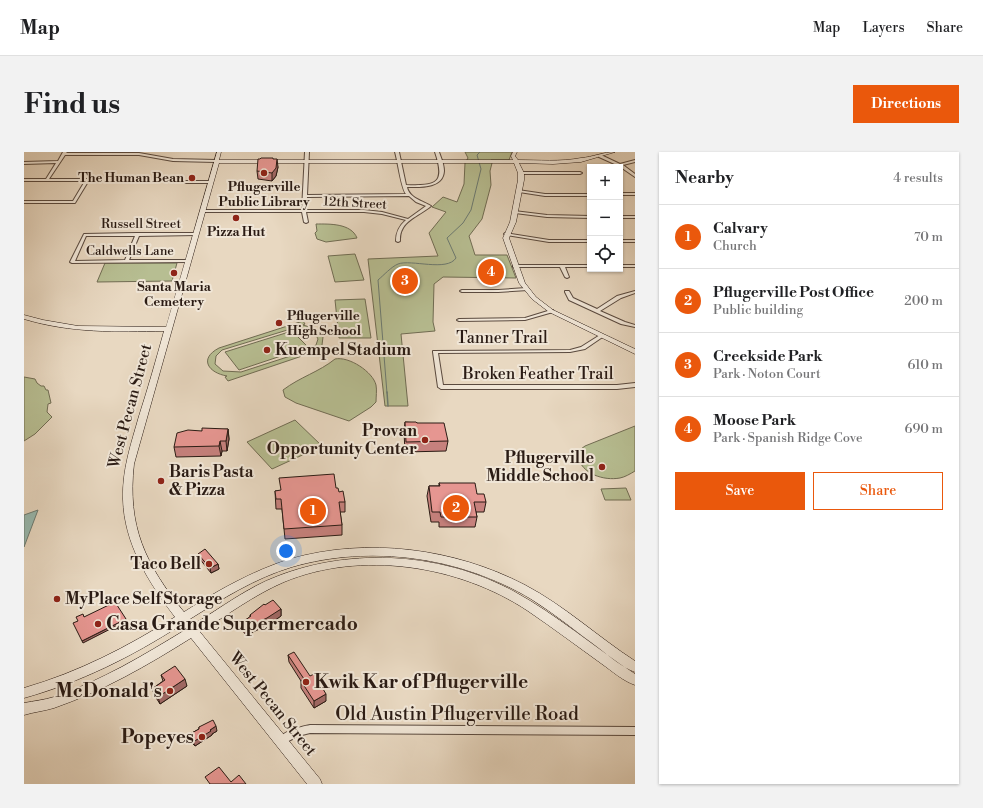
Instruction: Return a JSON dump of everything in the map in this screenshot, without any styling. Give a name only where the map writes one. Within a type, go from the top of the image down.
[{"type":"main road","name":"West Pecan Street","points":[[219,152],[130,464],[127,496],[132,531],[144,563],[164,595],[315,784]]},
{"type":"main road","points":[[515,152],[513,156],[521,173],[513,222],[506,234],[506,241],[515,266],[526,289],[534,298],[551,311],[635,352]]},
{"type":"main road","points":[[216,162],[563,161],[600,156],[613,152]]},
{"type":"main road","points":[[24,317],[46,324],[78,328],[168,329]]},
{"type":"main road","points":[[24,693],[53,685],[107,662],[247,581],[288,565],[320,557],[363,552],[402,553],[427,561],[473,568],[518,593],[533,607],[608,649],[635,667]]},
{"type":"main road","points":[[24,709],[56,702],[89,688],[145,660],[259,590],[294,574],[327,566],[367,562],[427,561]]},
{"type":"main road","points":[[288,565],[294,574]]},
{"type":"main road","points":[[571,628],[594,653],[635,680]]},
{"type":"street","points":[[306,222],[304,211],[307,152]]},
{"type":"street","points":[[397,152],[404,186],[408,195],[429,206],[409,220],[398,232],[398,241]]},
{"type":"street","points":[[404,186],[425,186],[436,182],[442,174],[438,152]]},
{"type":"street","points":[[47,180],[65,153],[139,154],[185,162],[216,162]]},
{"type":"street","points":[[106,160],[111,153]]},
{"type":"street","points":[[600,156],[618,164]]},
{"type":"street","points":[[623,164],[635,160]]},
{"type":"street","points":[[24,162],[58,162]]},
{"type":"street","points":[[623,167],[635,176]]},
{"type":"street","points":[[521,173],[580,173]]},
{"type":"street","points":[[174,179],[185,182],[210,182]]},
{"type":"street","points":[[24,180],[87,180],[74,202],[24,202]]},
{"type":"street","points":[[519,192],[545,195],[587,194]]},
{"type":"street","points":[[623,194],[635,194]]},
{"type":"street","points":[[305,196],[408,195]]},
{"type":"street","name":"12th Street","points":[[203,211],[373,212],[409,220]]},
{"type":"street","points":[[515,212],[552,216],[587,217]]},
{"type":"street","points":[[623,217],[635,217]]},
{"type":"street","points":[[126,262],[138,234]]},
{"type":"street","name":"Russell Street","points":[[72,262],[85,235],[196,234]]},
{"type":"street","points":[[506,234],[549,241],[587,241]]},
{"type":"street","points":[[623,241],[635,241]]},
{"type":"street","name":"Caldwells Lane","points":[[72,262],[188,261]]},
{"type":"street","points":[[515,266],[587,266]]},
{"type":"street","points":[[562,266],[567,277]]},
{"type":"street","points":[[623,266],[635,266]]},
{"type":"street","points":[[462,291],[526,289]]},
{"type":"street","points":[[567,292],[571,298],[623,323],[635,326]]},
{"type":"street","points":[[597,311],[619,297],[635,292]]},
{"type":"street","points":[[459,320],[524,319],[551,311]]},
{"type":"street","name":"Tanner Trail","points":[[441,387],[435,352],[570,351],[583,348],[602,336]]},
{"type":"street","name":"Broken Feather Trail","points":[[441,387],[617,387],[635,385]]},
{"type":"street","name":"Old Austin Pflugerville Road","points":[[281,741],[296,732],[310,729],[635,731]]},
{"type":"green space","points":[[465,152],[512,152],[509,160],[491,160],[491,185],[482,219],[469,236],[475,255],[507,255],[516,278],[443,277],[434,284],[433,322],[435,331],[401,334],[408,406],[385,406],[368,259],[438,256],[429,233],[446,212],[432,207],[443,197],[457,202],[464,184],[465,163],[468,158]]},
{"type":"green space","points":[[316,224],[333,224],[345,227],[350,229],[357,238],[326,242],[317,239],[315,233],[317,231]]},
{"type":"green space","points":[[355,254],[364,280],[335,282],[328,256]]},
{"type":"green space","points":[[105,263],[177,263],[172,281],[97,282]]},
{"type":"green space","points":[[365,299],[371,338],[339,338],[335,300]]},
{"type":"green space","points":[[303,321],[305,324],[303,325],[316,329],[323,337],[322,345],[314,352],[228,381],[225,377],[227,376],[215,372],[208,365],[209,357],[219,348]],"holes":[[[294,328],[305,329],[314,333],[318,339],[316,345],[309,350],[241,372],[223,371],[215,364],[216,356],[222,350]]]},
{"type":"green space","name":"Kuempel Stadium","points":[[292,331],[308,347],[239,370],[225,352]]},
{"type":"green space","points":[[335,359],[347,360],[360,366],[370,375],[376,385],[376,402],[371,407],[349,421],[296,403],[285,397],[283,390],[323,368]]},
{"type":"green space","points":[[24,377],[35,379],[37,383],[44,386],[46,390],[48,390],[51,403],[48,404],[47,412],[52,417],[35,434],[24,441]]},
{"type":"green space","points":[[295,420],[322,446],[272,469],[247,442]]},
{"type":"green space","points":[[635,426],[635,471],[622,478],[614,479],[600,477],[588,472],[580,462],[578,456],[581,449]]},
{"type":"green space","points":[[626,488],[631,500],[605,500],[601,489]]},
{"type":"water","points":[[38,510],[24,547],[24,515]]},
{"type":"building","points":[[258,159],[277,159],[276,168],[272,173],[257,171]]},
{"type":"building","points":[[405,422],[444,423],[448,441],[406,442]]},
{"type":"building","points":[[202,428],[228,429],[226,441],[220,441],[219,446],[174,447],[177,433],[188,430],[202,431]]},
{"type":"building","points":[[334,474],[336,488],[338,488],[339,492],[343,491],[345,502],[339,502],[342,525],[284,529],[281,499],[276,499],[275,491],[281,490],[279,478]]},
{"type":"building","points":[[439,483],[475,483],[477,494],[484,494],[486,502],[474,502],[477,517],[441,517],[440,512],[432,512],[429,486],[440,486]]},
{"type":"building","points":[[205,549],[218,564],[210,568],[198,554]]},
{"type":"building","points":[[273,600],[281,609],[267,618],[245,628],[241,623],[264,604],[265,605]]},
{"type":"building","name":"Casa Grande Supermercado","points":[[115,602],[126,619],[82,641],[73,623],[78,621],[76,617],[83,614],[84,617]]},
{"type":"building","points":[[294,652],[310,676],[314,674],[326,694],[314,701],[301,681],[304,679],[288,655]]},
{"type":"building","points":[[175,666],[185,679],[158,697],[152,689],[165,680],[161,675]]},
{"type":"building","points":[[213,720],[216,726],[210,730],[211,731],[193,742],[190,734],[199,729],[199,727]]},
{"type":"building","points":[[219,767],[231,782],[239,775],[246,784],[210,784],[205,777]]},
{"type":"waterway","points":[[387,393],[378,280],[398,264],[411,263],[437,265],[451,262],[456,258],[447,238],[463,223],[471,210],[481,169],[477,155],[480,152]]},
{"type":"waterway","points":[[387,392],[388,406]]},
{"type":"place","name":"Pflugerville Public Library","points":[[264,173]]},
{"type":"place","name":"The Human Bean","points":[[192,178]]},
{"type":"place","name":"Pizza Hut","points":[[236,218]]},
{"type":"place","name":"Moose Park","points":[[491,272]]},
{"type":"place","name":"Santa Maria Cemetery","points":[[174,273]]},
{"type":"place","name":"Creekside Park","points":[[405,281]]},
{"type":"place","name":"Pflugerville High School","points":[[279,323]]},
{"type":"place","name":"Kuempel Stadium","points":[[267,350]]},
{"type":"place","name":"Provan Opportunity Center","points":[[425,440]]},
{"type":"place","name":"Pflugerville Middle School","points":[[602,467]]},
{"type":"place","name":"Baris Pasta & Pizza","points":[[161,481]]},
{"type":"place","name":"Pflugerville Post Office","points":[[456,508]]},
{"type":"place","name":"Calvary","points":[[313,511]]},
{"type":"place","name":"Taco Bell","points":[[209,564]]},
{"type":"place","name":"MyPlace Self Storage","points":[[57,599]]},
{"type":"place","name":"Casa Grande Supermercado","points":[[98,624]]},
{"type":"place","name":"Kwik Kar of Pflugerville","points":[[306,682]]},
{"type":"place","name":"McDonald's","points":[[170,691]]},
{"type":"place","name":"Popeyes","points":[[202,737]]}]
